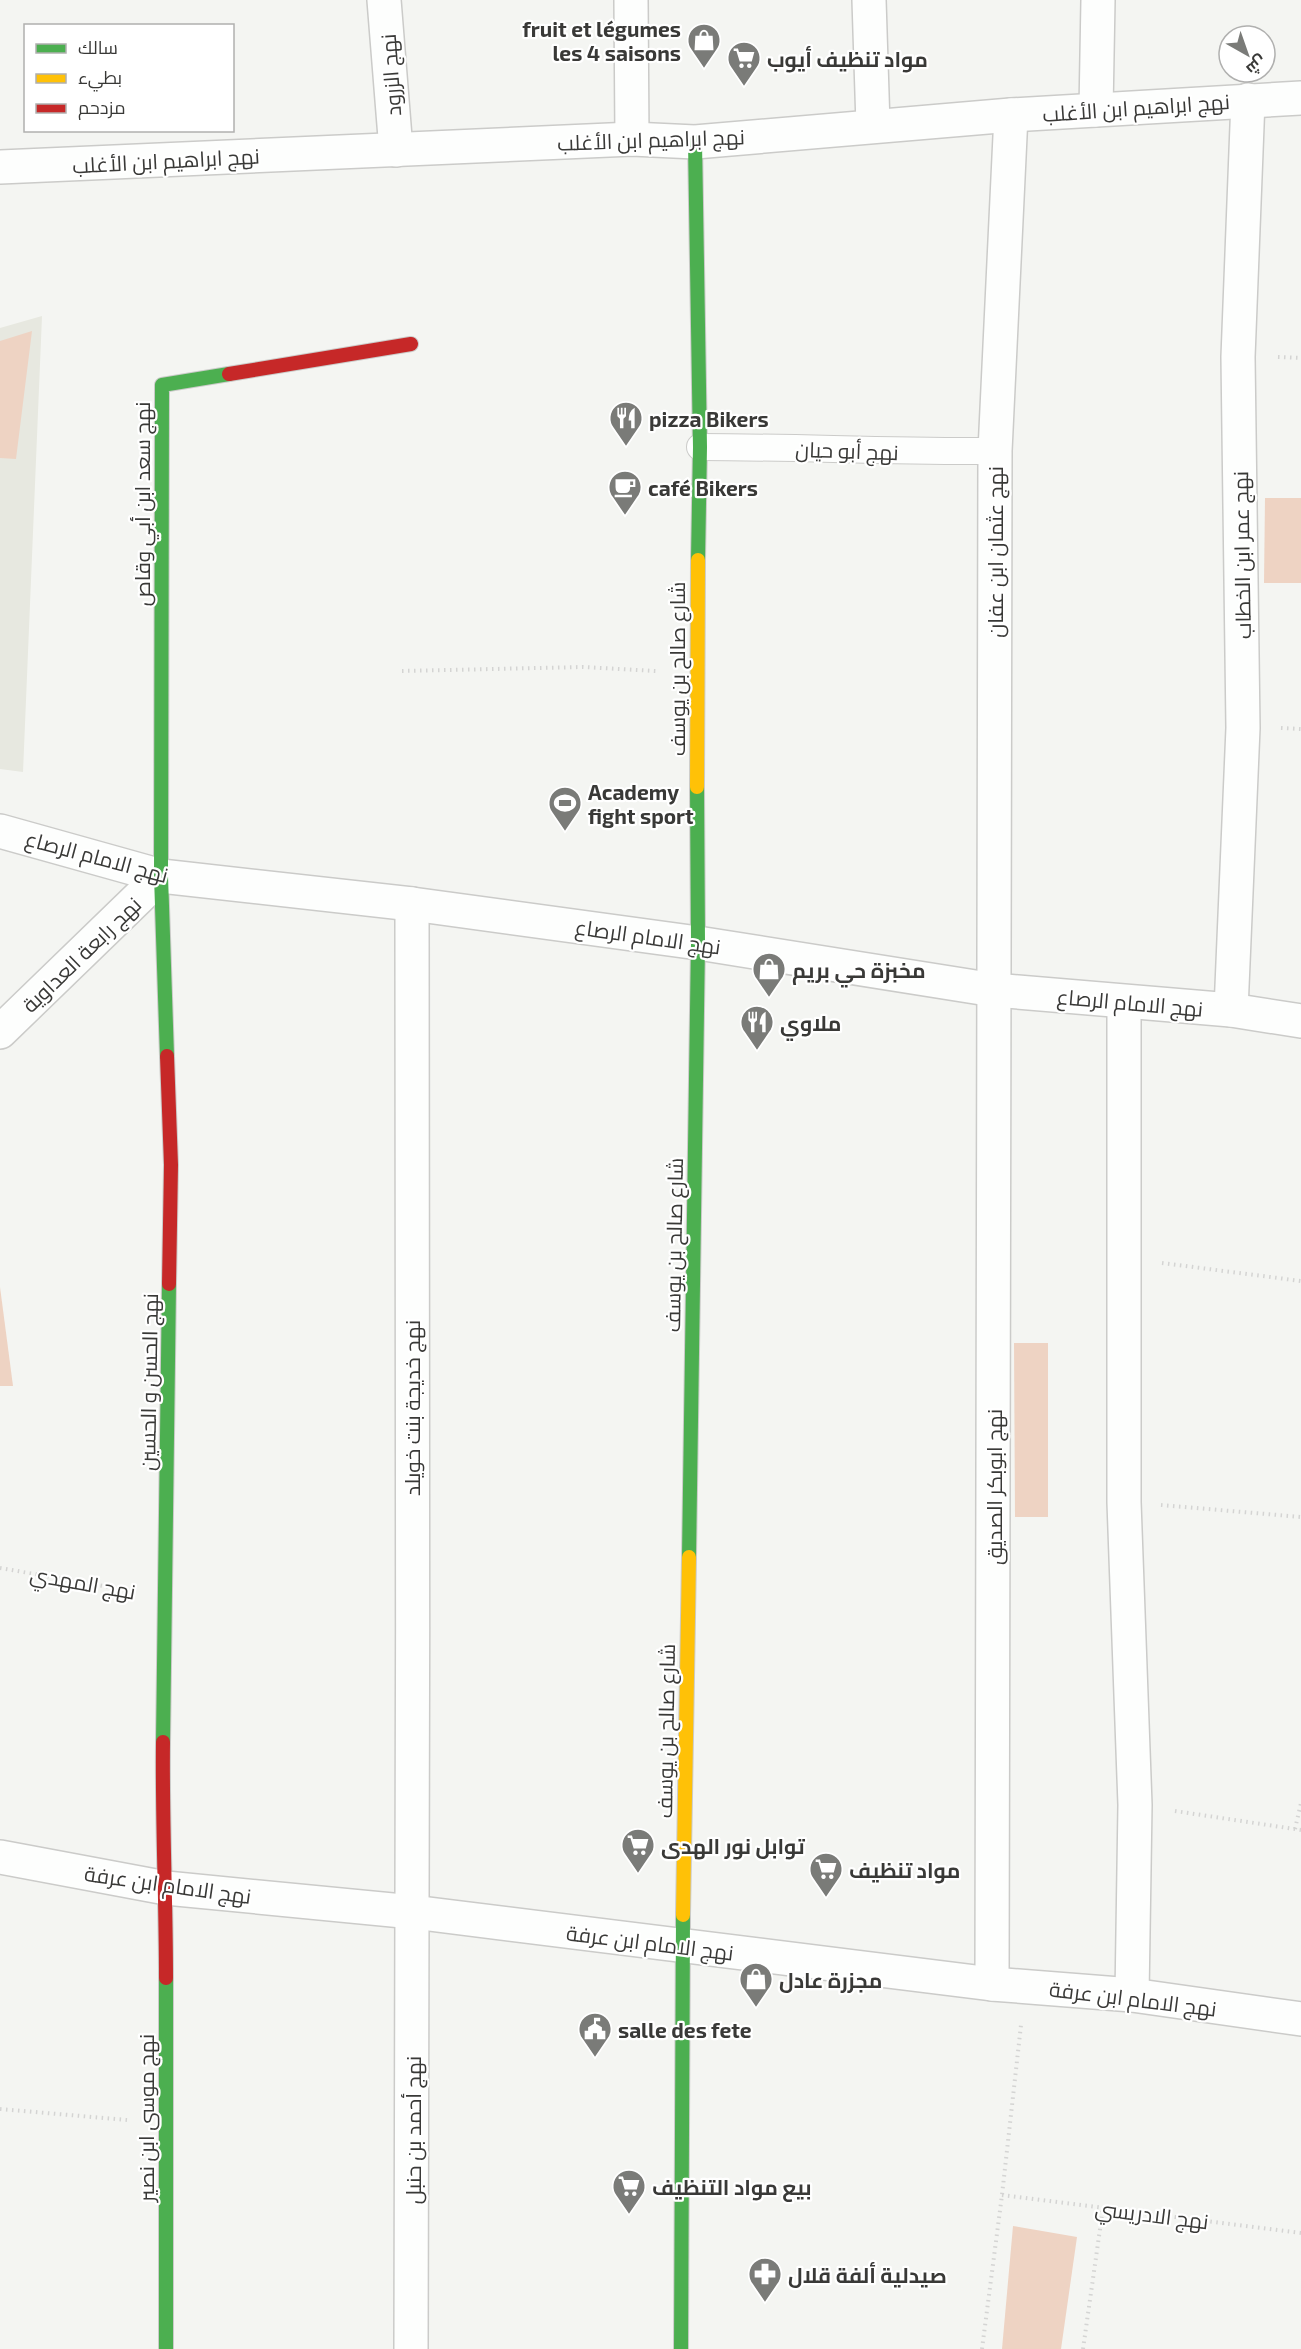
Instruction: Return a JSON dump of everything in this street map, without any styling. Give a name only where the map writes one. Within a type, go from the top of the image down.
[{"type":"street","name":"نهج الزرود","points":[[384,0],[396,150]]},
{"type":"street","points":[[631,0],[632,139]]},
{"type":"street","points":[[869,0],[873,125]]},
{"type":"street","points":[[1096,110],[1098,0]]},
{"type":"street","name":"نهج ابراهيم ابن الأغلب","points":[[0,167],[632,139],[695,142],[873,125],[1301,98]]},
{"type":"street","name":"نهج عمر ابن الخطاب","points":[[1231,1010],[1243,728],[1238,357],[1248,100]]},
{"type":"street","name":"نهج عثمان ابن عفان","points":[[994,990],[995,451],[1011,115]]},
{"type":"street","name":"شارع صالح بن يوسف","points":[[681,2349],[683,1947],[698,943],[696,674],[700,447],[695,142]]},
{"type":"street","name":"نهج سعد ابن أبي وقاص","points":[[161,876],[162,385],[411,344]]},
{"type":"street","name":"نهج الامام الرصاع","points":[[0,831],[161,876],[412,904],[698,943],[994,990],[1231,1010],[1301,1021]]},
{"type":"street","name":"نهج رابعة العداوية","points":[[0,1032],[161,876]]},
{"type":"street","name":"نهج الحسن و الحسين","points":[[161,876],[171,1165],[162,1807],[166,1888]]},
{"type":"street","name":"نهج خديجة بنت خويلد","points":[[412,904],[411,1701],[414,1912]]},
{"type":"street","name":"نهج ابوبكر الصديق","points":[[992,1984],[994,990]]},
{"type":"street","points":[[1124,1002],[1124,1502],[1135,1805],[1132,1995]]},
{"type":"street","name":"نهج الامام ابن عرفة","points":[[0,1857],[166,1888],[414,1912],[992,1984],[1132,1995],[1301,2019]]},
{"type":"street","name":"نهج موسى ابن نصير","points":[[166,1888],[166,2349]]},
{"type":"street","name":"نهج أحمد بن حنبل","points":[[411,2349],[414,1912]]},
{"type":"lane","name":"نهج أبو حيان","points":[[700,447],[781,447],[887,452],[995,451]]},
{"type":"path","points":[[402,670],[583,667],[696,674]]},
{"type":"path","points":[[1124,1258],[1301,1281]]},
{"type":"path","points":[[1124,1502],[1301,1517]]},
{"type":"path","name":"نهج المهدي","points":[[0,1568],[166,1597]]},
{"type":"path","points":[[1295,1829],[1301,1803]]},
{"type":"path","points":[[1135,1805],[1301,1830]]},
{"type":"path","points":[[982,2349],[1025,1985]]},
{"type":"path","points":[[0,2109],[128,2120]]},
{"type":"path","name":"نهج الادريسي","points":[[1002,2195],[1301,2233]]},
{"type":"path","points":[[1083,2349],[1103,2208]]},
{"type":"shaded area","points":[[42,316],[23,772],[0,769],[0,328]]},
{"type":"shaded area","points":[[32,331],[16,459],[0,458],[0,341]]},
{"type":"shaded area","points":[[1265,498],[1301,498],[1301,583],[1264,583]]},
{"type":"shaded area","points":[[0,1287],[13,1386],[0,1386]]},
{"type":"shaded area","points":[[1014,1343],[1048,1343],[1048,1517],[1015,1517]]},
{"type":"shaded area","points":[[1013,2226],[1077,2237],[1061,2349],[1002,2349]]},
{"type":"traffic: fast","points":[[695,142],[700,447],[698,560]]},
{"type":"traffic: fast","points":[[167,1056],[161,876],[162,385],[229,374]]},
{"type":"traffic: fast","points":[[689,1557],[698,943],[697,787]]},
{"type":"traffic: fast","points":[[163,1742],[169,1284]]},
{"type":"traffic: fast","points":[[681,2349],[683,1915]]},
{"type":"traffic: fast","points":[[166,1978],[166,2349]]},
{"type":"traffic: slow","points":[[697,787],[698,560]]},
{"type":"traffic: slow","points":[[683,1915],[689,1557]]},
{"type":"traffic: jam","points":[[229,374],[411,344]]},
{"type":"traffic: jam","points":[[167,1056],[171,1165],[169,1284]]},
{"type":"traffic: jam","points":[[163,1742],[166,1978]]},
{"type":"place","name":"fruit et légumes les 4 saisons","points":[[704,69]]},
{"type":"place","name":"مواد تنظيف أيوب","points":[[744,87]]},
{"type":"place","name":"pizza Bikers","points":[[626,447]]},
{"type":"place","name":"café Bikers","points":[[625,516]]},
{"type":"place","name":"Academy fight sport","points":[[565,832]]},
{"type":"place","name":"مخبزة حي بريم","points":[[769,998]]},
{"type":"place","name":"ملاوي","points":[[757,1051]]},
{"type":"place","name":"توابل نور الهدى","points":[[638,1874]]},
{"type":"place","name":"مواد تنظيف","points":[[826,1898]]},
{"type":"place","name":"مجزرة عادل","points":[[756,2008]]},
{"type":"place","name":"salle des fete","points":[[595,2058]]},
{"type":"place","name":"بيع مواد التنظيف","points":[[629,2215]]},
{"type":"place","name":"صيدلية ألفة قلال","points":[[765,2303]]}]
